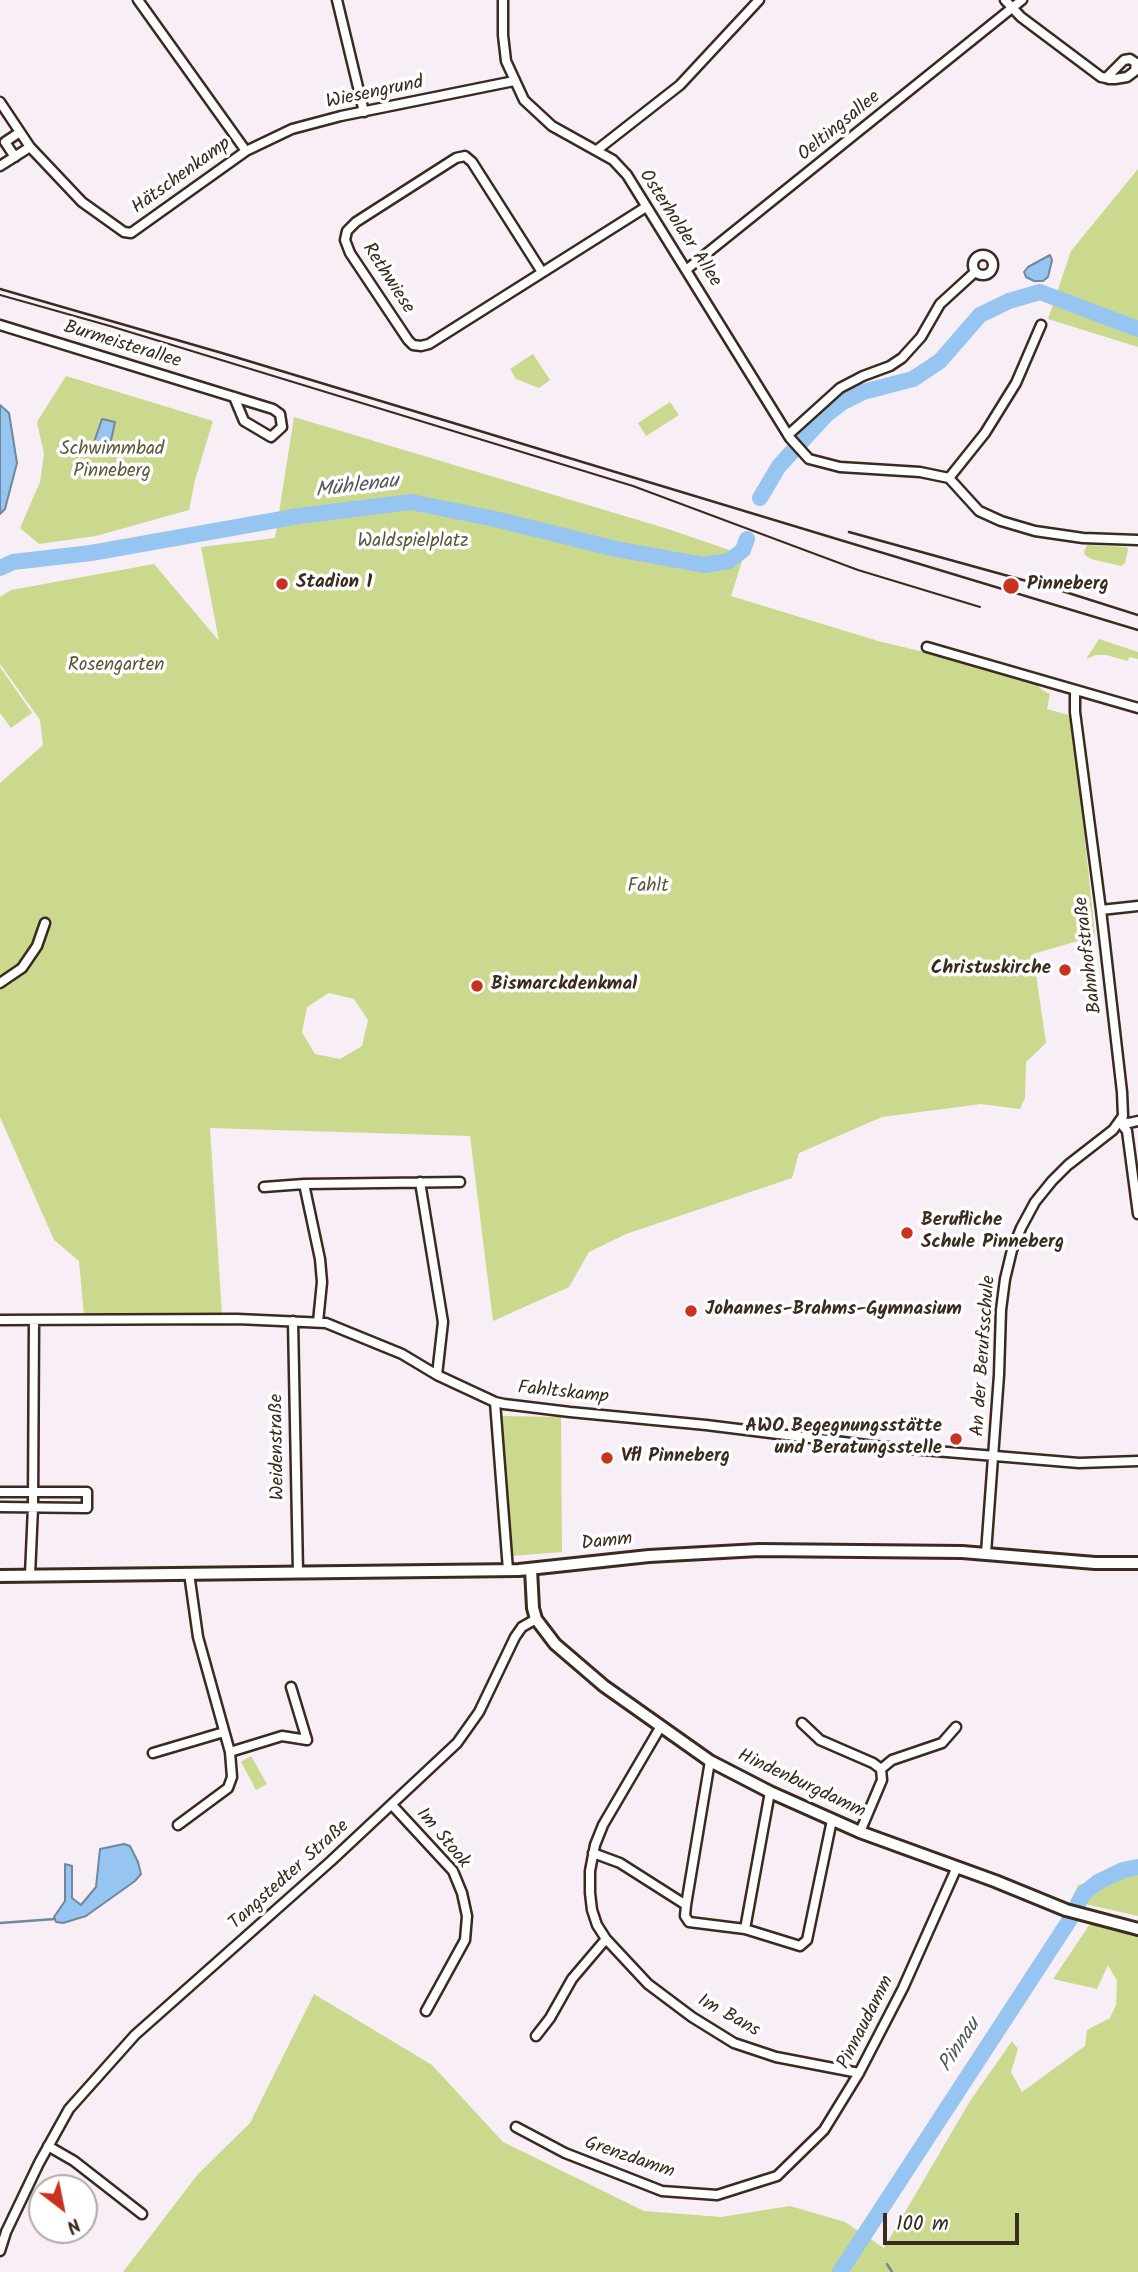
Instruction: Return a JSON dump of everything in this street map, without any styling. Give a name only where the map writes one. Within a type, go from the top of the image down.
[{"type":"main road","name":"Damm","points":[[0,1576],[508,1570],[649,1556],[759,1550],[986,1553],[1095,1563],[1138,1563]]},
{"type":"main road","points":[[531,1569],[536,1619]]},
{"type":"main road","name":"Hindenburgdamm","points":[[536,1619],[568,1656],[604,1686],[710,1761],[770,1792],[860,1832],[1042,1901],[1084,1916],[1138,1929]]},
{"type":"street","name":"Hätschenkamp","points":[[0,102],[30,147],[82,202],[124,232],[131,233],[246,151],[138,0]]},
{"type":"street","points":[[337,0],[364,112]]},
{"type":"street","name":"Osterholder Allee","points":[[503,0],[506,61],[524,100],[538,114],[570,137],[613,160],[627,176],[789,436],[809,459],[841,467],[920,472],[949,478]]},
{"type":"street","points":[[597,150],[680,85],[759,0]]},
{"type":"street","points":[[1005,0],[1021,17],[1091,70],[1106,78]]},
{"type":"street","name":"Oeltingsallee","points":[[687,270],[1022,0]]},
{"type":"street","name":"Wiesengrund","points":[[246,151],[292,129],[514,81]]},
{"type":"street","points":[[15,157],[5,142],[20,132]]},
{"type":"street","points":[[0,166],[30,147]]},
{"type":"street","name":"Rethwiese","points":[[542,272],[465,156],[456,158],[356,222],[347,231],[345,240],[350,253],[408,341],[413,345],[429,344],[646,207]]},
{"type":"street","points":[[789,436],[840,388],[902,358],[920,337],[940,304],[975,272]]},
{"type":"street","name":"Burmeisterallee","points":[[0,325],[234,397],[273,409],[280,414],[282,427],[271,437],[244,421],[234,397]]},
{"type":"street","points":[[1041,325],[1016,383],[985,433],[949,478],[979,511],[1000,521],[1035,531],[1083,538],[1138,540]]},
{"type":"street","points":[[927,647],[1138,708]]},
{"type":"street","name":"Bahnhofstraße","points":[[1075,690],[1074,712],[1124,1108],[1120,1122],[1127,1131],[1138,1214]]},
{"type":"street","points":[[1101,911],[1138,906]]},
{"type":"street","points":[[0,983],[22,968],[37,946],[45,923]]},
{"type":"street","points":[[1120,1122],[1138,1121]]},
{"type":"street","name":"An der Berufsschule","points":[[986,1553],[1001,1310],[1012,1250],[1035,1202],[1052,1181],[1120,1122]]},
{"type":"street","points":[[420,1182],[443,1322],[437,1375]]},
{"type":"street","points":[[264,1187],[460,1182]]},
{"type":"street","points":[[304,1184],[320,1259],[322,1282],[318,1322]]},
{"type":"street","name":"Fahltskamp","points":[[0,1320],[237,1319],[318,1322],[345,1330],[402,1354],[437,1375],[495,1402],[875,1446],[1079,1463],[1138,1461]]},
{"type":"street","points":[[30,1575],[34,1320]]},
{"type":"street","name":"Weidenstraße","points":[[293,1321],[298,1572]]},
{"type":"street","points":[[495,1402],[508,1570]]},
{"type":"street","points":[[0,1492],[87,1492],[87,1508],[0,1507]]},
{"type":"street","points":[[178,1825],[228,1788],[232,1777],[230,1752],[198,1637],[189,1573]]},
{"type":"street","name":"Tangstedter Straße","points":[[0,2251],[3,2231],[69,2109],[135,2035],[436,1764],[469,1728],[515,1637],[522,1627],[536,1619]]},
{"type":"street","points":[[230,1752],[282,1736],[307,1740],[291,1687]]},
{"type":"street","points":[[802,1723],[820,1740],[881,1769],[882,1780],[860,1832]]},
{"type":"street","name":"Im Bans","points":[[661,1726],[604,1825],[593,1853],[590,1871],[592,1910],[606,1940],[648,1984],[692,2017],[734,2043],[776,2057],[859,2073]]},
{"type":"street","points":[[881,1769],[892,1760],[942,1743],[956,1727]]},
{"type":"street","points":[[153,1753],[225,1732]]},
{"type":"street","points":[[710,1761],[686,1905],[685,1916],[689,1922],[746,1929],[800,1946],[807,1940],[831,1820]]},
{"type":"street","points":[[746,1929],[770,1792]]},
{"type":"street","name":"Im Stook","points":[[392,1805],[453,1871],[467,1916],[465,1940],[426,2011]]},
{"type":"street","points":[[593,1853],[620,1863],[686,1905]]},
{"type":"street","name":"Pinnaudamm","points":[[777,2176],[824,2130],[859,2073],[903,1989],[957,1867]]},
{"type":"street","points":[[536,2036],[550,2018],[572,1979],[606,1940]]},
{"type":"street","name":"Grenzdamm","points":[[516,2127],[565,2153],[662,2191],[717,2195],[777,2176]]},
{"type":"street","points":[[48,2146],[74,2161],[142,2214]]},
{"type":"green space","points":[[1138,169],[1138,347],[1048,319],[1071,251]]},
{"type":"green space","points":[[533,354],[550,380],[539,388],[516,379],[510,369]]},
{"type":"green space","name":"Schwimmbad Pinneberg","points":[[66,376],[213,421],[189,510],[96,536],[39,544],[20,528],[40,482],[44,454],[37,422]]},
{"type":"green space","points":[[670,402],[679,415],[646,436],[638,423]]},
{"type":"green space","name":"Fahlt","points":[[294,417],[668,529],[744,555],[731,596],[878,641],[1032,678],[1042,690],[1050,694],[1047,709],[1072,716],[1095,936],[1033,954],[1046,1043],[1026,1062],[1025,1098],[1020,1109],[981,1104],[882,1117],[799,1153],[792,1178],[626,1234],[589,1252],[569,1287],[493,1321],[470,1136],[210,1128],[222,1315],[84,1316],[79,1261],[54,1240],[0,1117],[0,783],[43,745],[40,720],[0,664],[0,597],[11,590],[154,564],[219,641],[201,547],[275,538]],"holes":[[[329,993],[354,999],[368,1020],[362,1046],[340,1059],[315,1054],[302,1032],[307,1007]]]},
{"type":"green space","points":[[1087,545],[1127,547],[1125,563],[1121,566],[1091,559],[1084,552]]},
{"type":"green space","points":[[1099,639],[1138,652],[1138,659],[1129,657],[1128,661],[1096,655],[1086,659]]},
{"type":"green space","points":[[0,667],[32,713],[11,728],[0,713]]},
{"type":"green space","points":[[501,1416],[561,1417],[562,1552],[512,1556]]},
{"type":"green space","points":[[251,1756],[267,1784],[256,1790],[241,1762]]},
{"type":"green space","points":[[1138,1868],[1138,1916],[1072,1901],[1078,1885]]},
{"type":"green space","points":[[1090,1924],[1138,1936],[1138,2272],[123,2272],[198,2174],[250,2123],[314,1994],[432,2065],[503,2142],[644,2211],[721,2217],[790,2206],[845,2222],[884,2248],[970,2101],[1012,2041],[1018,2049],[1011,2072],[1022,2092],[1085,2046],[1087,2030],[1110,2018],[1116,2005],[1117,1981],[1108,1965],[1097,1989],[1053,1979]]},
{"type":"water","points":[[1050,255],[1052,260],[1048,277],[1043,281],[1034,281],[1026,277],[1024,272],[1028,267]]},
{"type":"water","points":[[0,405],[9,413],[17,463],[5,509],[0,514]]},
{"type":"water","points":[[102,419],[115,422],[110,445],[113,451],[109,456],[91,451]]},
{"type":"water","points":[[124,1844],[130,1846],[138,1862],[141,1874],[135,1881],[86,1916],[63,1923],[56,1922],[54,1917],[65,1901],[65,1864],[72,1866],[72,1898],[81,1905],[96,1887],[100,1849]]},
{"type":"waterway","name":"Mühlenau","points":[[760,498],[779,466],[826,415],[863,392],[913,379],[940,361],[980,315],[1009,301],[1040,292],[1138,329]]},
{"type":"waterway","name":"Mühlenau","points":[[0,568],[13,562],[91,553],[299,516],[411,502],[495,519],[616,549],[704,565],[729,561],[743,550],[747,539]]},
{"type":"waterway","name":"Pinnau","points":[[840,2272],[1069,1921],[1083,1894],[1098,1882],[1123,1870],[1138,1867]]},
{"type":"waterway","points":[[0,1923],[55,1919]]},
{"type":"waterway","points":[[887,2264],[892,2272]]},
{"type":"tram line","points":[[0,295],[633,486],[858,570],[980,607]]},
{"type":"railway","points":[[0,289],[222,353],[1138,630]]},
{"type":"railway","points":[[849,532],[1059,590],[1138,615]]},
{"type":"place","name":"Stadion 1","points":[[282,584]]},
{"type":"place","name":"Pinneberg","points":[[1011,586]]},
{"type":"place","name":"Christuskirche","points":[[1065,970]]},
{"type":"place","name":"Bismarckdenkmal","points":[[477,986]]},
{"type":"place","name":"Berufliche Schule Pinneberg","points":[[907,1233]]},
{"type":"place","name":"Johannes-Brahms-Gymnasium","points":[[691,1311]]},
{"type":"place","name":"AWO Begegnungsstätte und Beratungsstelle","points":[[956,1439]]},
{"type":"place","name":"Vfl Pinneberg","points":[[607,1458]]},
{"type":"park label","name":"Waldspielplatz","points":[[413,543]]},
{"type":"park label","name":"Rosengarten","points":[[116,667]]}]
